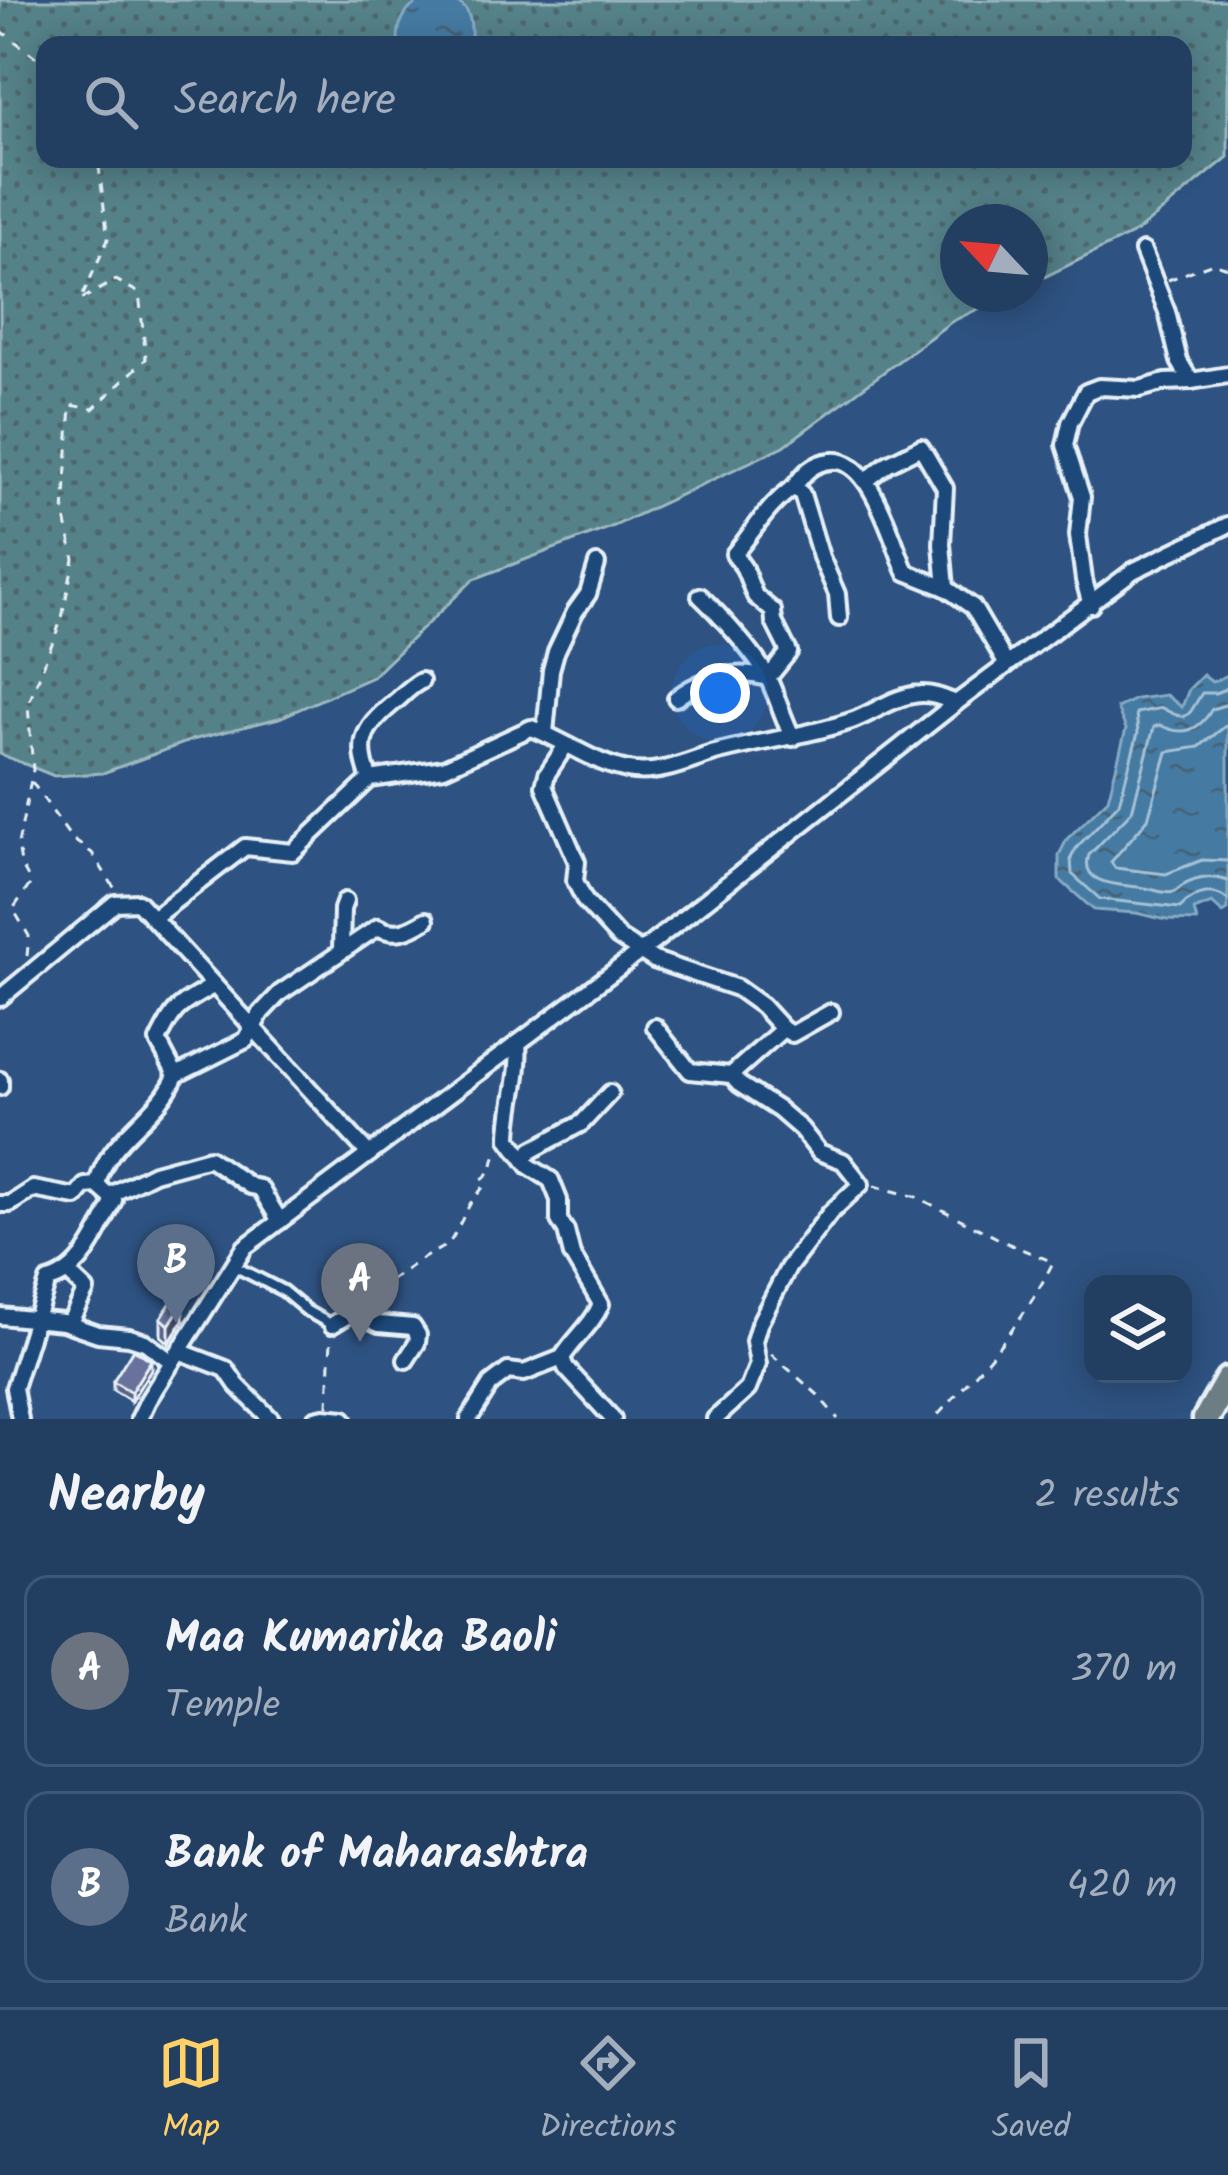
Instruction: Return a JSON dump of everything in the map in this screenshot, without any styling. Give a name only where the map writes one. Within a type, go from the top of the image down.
[{"type":"highway","points":[[1206,1419],[1228,1380]]},
{"type":"street","points":[[1143,251],[1175,337],[1179,362],[1191,381]]},
{"type":"street","points":[[1091,605],[1078,535],[1082,497],[1065,445],[1085,392],[1228,375]]},
{"type":"street","points":[[866,481],[921,447],[946,488],[942,544],[946,588]]},
{"type":"street","points":[[768,678],[789,652],[773,610],[755,596],[734,554],[766,510],[804,473],[826,461],[842,461],[866,481],[906,572],[946,588],[974,607],[1007,665]]},
{"type":"street","points":[[794,487],[802,494],[820,557],[837,594],[839,618]]},
{"type":"street","points":[[139,1419],[245,1247],[640,952],[1132,571],[1228,525]]},
{"type":"street","points":[[545,733],[556,652],[589,594],[597,564]]},
{"type":"street","points":[[700,596],[768,678],[793,738]]},
{"type":"street","points":[[676,698],[695,684],[719,676],[768,678]]},
{"type":"street","points":[[370,778],[362,758],[363,740],[383,710],[421,681]]},
{"type":"street","points":[[154,917],[245,848],[292,852],[370,778],[444,768],[531,728],[596,759],[635,771],[677,767],[715,753],[793,738],[919,694],[956,703]]},
{"type":"street","points":[[566,745],[544,786],[577,862],[575,881],[585,901],[618,938],[676,969],[737,988],[792,1034],[831,1012]]},
{"type":"street","points":[[341,950],[345,901]]},
{"type":"street","points":[[0,998],[115,903],[138,902],[369,1154]]},
{"type":"street","points":[[103,1190],[111,1152],[158,1105],[176,1075],[246,1040],[280,993],[378,927],[387,932],[407,931],[426,920]]},
{"type":"street","points":[[176,1075],[158,1041],[170,1015],[214,985]]},
{"type":"street","points":[[655,1027],[690,1071],[731,1075],[801,1129],[819,1152],[843,1161],[861,1184],[797,1254],[768,1303],[754,1341],[758,1364],[748,1389],[715,1419]]},
{"type":"street","points":[[731,1075],[783,1029]]},
{"type":"street","points":[[469,1419],[491,1384],[508,1371],[524,1372],[562,1358],[601,1304],[572,1256],[551,1180],[524,1159],[509,1139],[512,1090],[520,1063],[518,1043]]},
{"type":"street","points":[[524,1159],[582,1123],[610,1093]]},
{"type":"street","points":[[103,1190],[209,1158],[260,1188],[280,1221]]},
{"type":"street","points":[[0,1204],[10,1204],[32,1189],[76,1197],[85,1186],[103,1190],[114,1200],[97,1234],[68,1273],[48,1281],[17,1372],[14,1388],[20,1419]]},
{"type":"street","points":[[68,1273],[86,1290],[69,1324]]},
{"type":"street","points":[[332,1325],[352,1312],[380,1324],[413,1327],[417,1342],[406,1360]]},
{"type":"street","points":[[0,1316],[38,1318],[98,1334],[129,1336],[176,1356],[226,1369],[271,1419]]},
{"type":"street","points":[[562,1358],[579,1384],[613,1419]]},
{"type":"street","points":[[320,1418],[344,1419]]},
{"type":"lane","points":[[233,1266],[283,1291],[332,1325]]},
{"type":"path","points":[[0,30],[36,57]]},
{"type":"path","points":[[30,974],[29,936],[14,909],[31,883],[18,844],[33,770],[28,705],[62,618],[74,559],[64,514],[71,405],[94,409],[146,359],[139,293],[116,280],[82,299],[109,239],[99,168]]},
{"type":"path","points":[[1156,285],[1213,263],[1228,268]]},
{"type":"path","points":[[31,780],[71,838],[92,854],[122,903]]},
{"type":"path","points":[[352,1312],[374,1290],[452,1239],[484,1186],[482,1178],[496,1165],[495,1154],[509,1139]]},
{"type":"path","points":[[861,1184],[917,1197],[1053,1262],[1039,1292],[1001,1347],[934,1419]]},
{"type":"path","points":[[320,1418],[328,1407],[332,1325]]},
{"type":"path","points":[[756,1349],[776,1356],[838,1419]]},
{"type":"green space","points":[[0,0],[1228,0],[1228,157],[1138,231],[1048,275],[1048,204],[940,204],[940,312],[972,312],[951,322],[784,446],[614,526],[474,579],[372,677],[279,718],[192,740],[103,773],[54,776],[0,754]]},
{"type":"water","points":[[422,0],[456,2],[467,11],[471,36],[399,36],[411,8]]},
{"type":"water","points":[[1203,675],[1212,682],[1228,675],[1228,910],[1223,913],[1212,903],[1194,910],[1197,921],[1094,910],[1059,879],[1059,855],[1067,839],[1108,799],[1126,729],[1117,708],[1136,699],[1166,695],[1182,707],[1189,689]]},
{"type":"building","points":[[175,1296],[183,1303],[169,1325],[161,1318]]},
{"type":"building","points":[[133,1349],[151,1360],[131,1392],[113,1381]]},
{"type":"place","name":"Bank of Maharashtra","points":[[176,1323]]},
{"type":"place","name":"Maa Kumarika Baoli","points":[[360,1342]]}]
